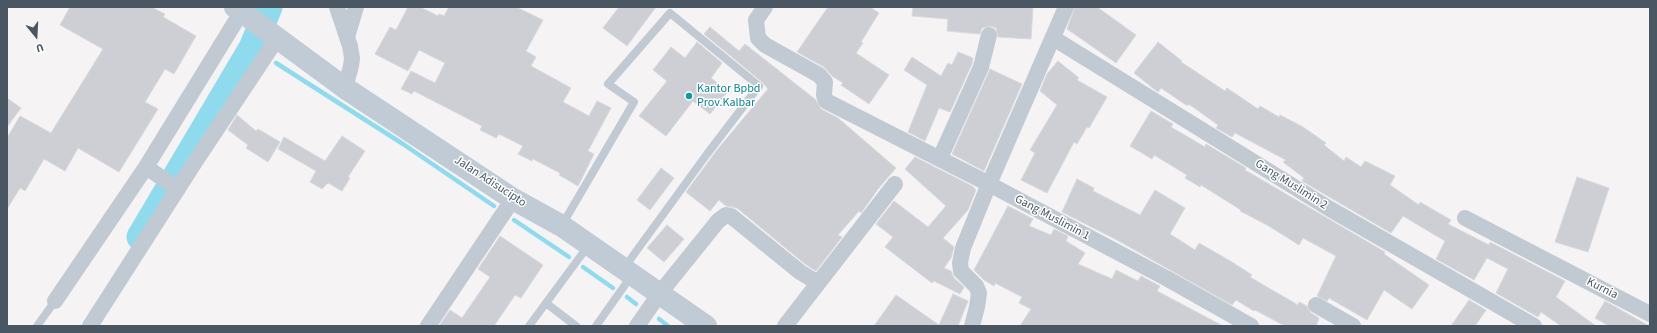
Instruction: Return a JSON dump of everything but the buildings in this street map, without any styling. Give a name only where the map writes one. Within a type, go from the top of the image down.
[{"type":"main road","name":"Jalan Adisucipto","points":[[252,19],[345,88],[513,198],[562,226],[706,326]]},
{"type":"street","points":[[336,7],[347,38],[352,58],[352,66],[345,88]]},
{"type":"street","points":[[347,38],[356,7]]},
{"type":"street","name":"Gang Muslimin 1","points":[[765,7],[756,20],[758,38],[765,45],[820,75],[825,82],[824,95],[826,101],[838,109],[940,158],[1251,326]]},
{"type":"street","points":[[972,326],[978,307],[979,293],[976,286],[961,271],[960,264],[963,248],[989,184],[1066,7]]},
{"type":"street","points":[[55,301],[151,170],[252,19]]},
{"type":"street","points":[[90,326],[178,189],[252,19]]},
{"type":"street","points":[[940,158],[981,67],[989,35]]},
{"type":"street","name":"Gang Muslimin 2","points":[[1053,38],[1330,209],[1534,326]]},
{"type":"street","points":[[151,170],[178,189]]},
{"type":"street","points":[[785,326],[895,184]]},
{"type":"street","points":[[428,326],[513,198]]},
{"type":"street","points":[[637,326],[660,293],[718,221],[726,215],[731,216],[800,272],[818,284]]},
{"type":"street","name":"Kurnia","points":[[1465,218],[1650,314]]},
{"type":"street","points":[[1316,305],[1353,326]]},
{"type":"lane","points":[[562,226],[634,102],[608,84],[669,10],[760,86],[707,154],[628,271],[596,326]]},
{"type":"lane","points":[[530,326],[588,244]]},
{"type":"lane","points":[[37,326],[55,301]]},
{"type":"lane","points":[[546,303],[576,326]]},
{"type":"waterway","points":[[140,237],[252,48],[269,7]]},
{"type":"waterway","points":[[276,63],[403,144],[494,206]]},
{"type":"waterway","points":[[514,220],[569,257]]},
{"type":"waterway","points":[[583,267],[613,288]]},
{"type":"waterway","points":[[627,297],[636,304]]},
{"type":"waterway","points":[[659,319],[668,326]]},
{"type":"place","name":"Kantor Bpbd Prov.Kalbar","points":[[689,96]]}]
